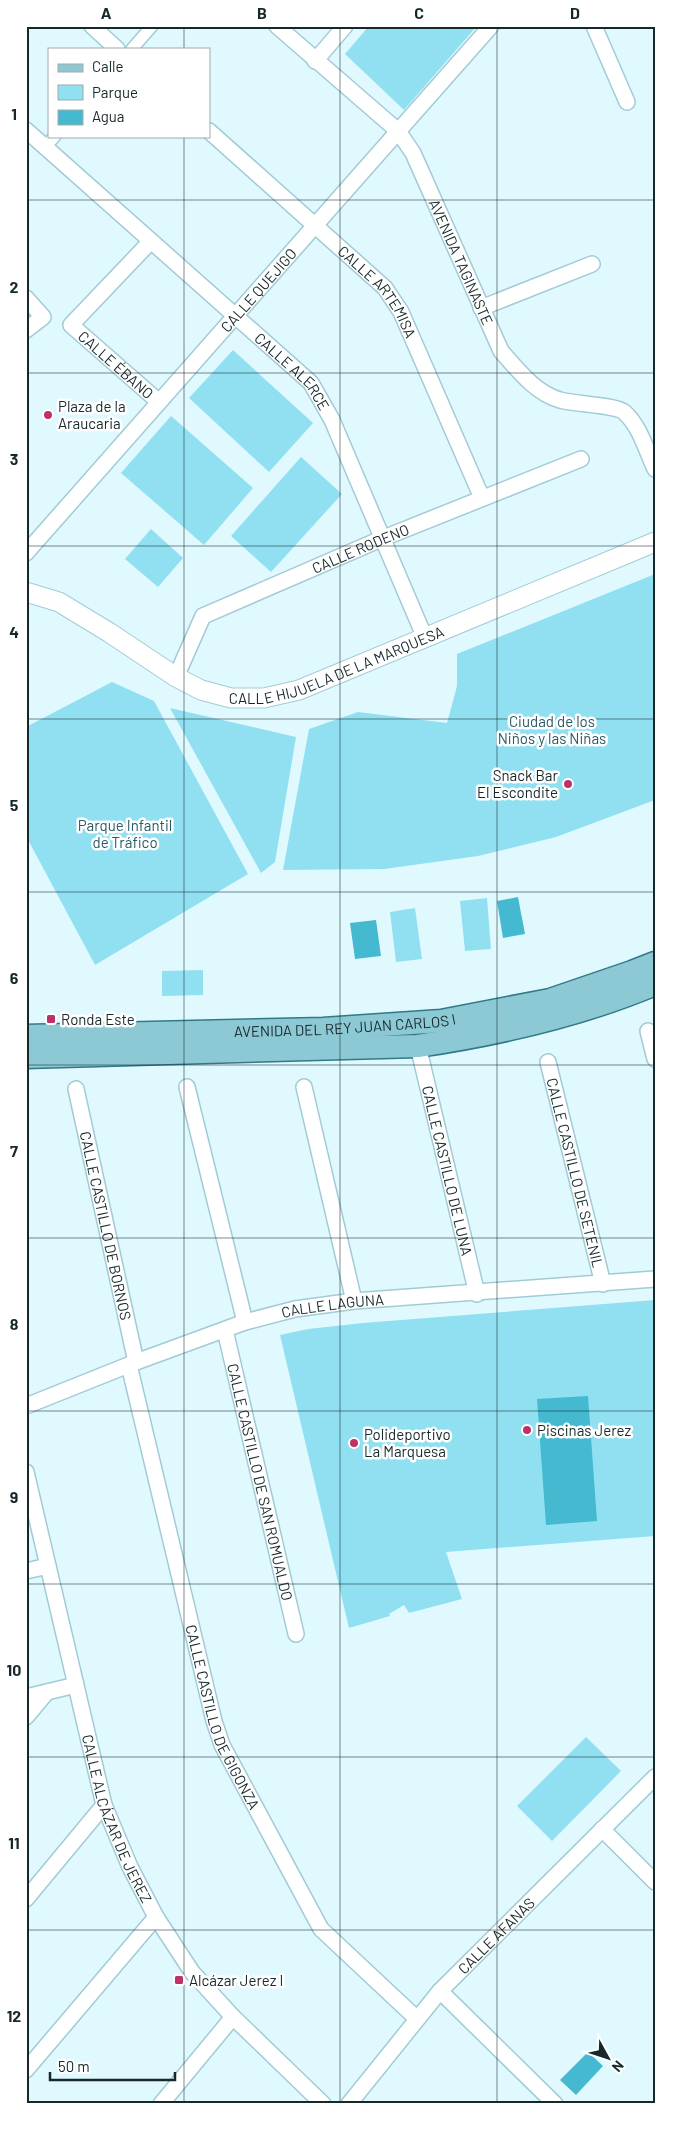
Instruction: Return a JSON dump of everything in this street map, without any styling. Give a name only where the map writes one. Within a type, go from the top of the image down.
[{"type":"main road","name":"AVENIDA DEL REY JUAN CARLOS I","points":[[26,1036],[323,1028],[441,1021],[550,1000],[655,963]]},
{"type":"main road","name":"AVENIDA DEL REY JUAN CARLOS I","points":[[26,1057],[418,1046],[474,1038],[535,1024],[620,999],[655,984]]},
{"type":"street","points":[[92,26],[116,48]]},
{"type":"street","points":[[133,48],[152,26]]},
{"type":"street","name":"AVENIDA TAGINASTE","points":[[277,26],[398,132],[413,153],[501,351],[538,389],[557,399],[622,410],[634,422],[655,469]]},
{"type":"street","points":[[315,61],[346,26]]},
{"type":"street","name":"CALLE QUEJIGO","points":[[26,553],[491,26]]},
{"type":"street","points":[[594,26],[627,102]]},
{"type":"street","name":"CALLE ALERCE","points":[[26,130],[50,142],[150,241],[311,384],[332,420],[381,539],[425,638]]},
{"type":"street","name":"CALLE ARTEMISA","points":[[210,132],[385,288],[401,312],[482,498]]},
{"type":"street","name":"CALLE ÉBANO","points":[[150,241],[71,324],[159,402]]},
{"type":"street","points":[[481,308],[592,264]]},
{"type":"street","points":[[26,298],[43,317],[26,330]]},
{"type":"street","name":"CALLE RODENO","points":[[176,677],[203,616],[381,539],[581,460]]},
{"type":"street","name":"CALLE HIJUELA DE LA MARQUESA","points":[[26,592],[59,602],[176,677],[201,690],[231,698],[264,698],[299,690],[655,542]]},
{"type":"street","points":[[648,1030],[655,1058]]},
{"type":"street","name":"CALLE CASTILLO DE LUNA","points":[[418,1046],[477,1294]]},
{"type":"street","name":"CALLE CASTILLO DE SETENIL","points":[[548,1062],[603,1284]]},
{"type":"street","points":[[187,1087],[245,1322]]},
{"type":"street","points":[[304,1088],[354,1302]]},
{"type":"street","name":"CALLE CASTILLO DE BORNOS","points":[[76,1090],[133,1364]]},
{"type":"street","name":"CALLE LAGUNA","points":[[26,1406],[245,1322],[295,1309],[354,1302],[655,1279]]},
{"type":"street","name":"CALLE CASTILLO DE SAN ROMUALDO","points":[[226,1330],[296,1634]]},
{"type":"street","name":"CALLE CASTILLO DE GIGONZA","points":[[133,1364],[214,1721],[222,1744],[321,1929],[416,2018]]},
{"type":"street","name":"CALLE ALCÁZAR DE JEREZ","points":[[26,1472],[104,1805],[130,1867],[156,1917],[192,1972],[233,2017],[323,2104]]},
{"type":"street","points":[[26,1571],[48,1566]]},
{"type":"street","points":[[26,1697],[76,1685]]},
{"type":"street","points":[[26,1717],[46,1692]]},
{"type":"street","name":"CALLE AFANAS","points":[[349,2104],[416,2018],[440,1991],[655,1777]]},
{"type":"street","points":[[26,1899],[104,1805]]},
{"type":"street","points":[[602,1829],[655,1882]]},
{"type":"street","points":[[26,2070],[156,1917]]},
{"type":"street","points":[[440,1991],[555,2104]]},
{"type":"street","points":[[161,2104],[233,2017]]},
{"type":"green space","points":[[369,26],[477,26],[404,110],[345,54]]},
{"type":"green space","points":[[233,350],[313,423],[269,472],[189,398]]},
{"type":"green space","points":[[171,416],[253,488],[204,545],[121,473]]},
{"type":"green space","points":[[301,457],[342,494],[271,572],[231,536]]},
{"type":"green space","points":[[151,529],[183,558],[158,587],[125,559]]},
{"type":"green space","name":"Ciudad de los Niños y las Niñas","points":[[655,574],[655,800],[556,837],[478,856],[384,869],[283,870],[309,729],[358,712],[447,723],[457,686],[457,654]]},
{"type":"green space","name":"Parque Infantil de Tráfico","points":[[112,682],[154,701],[248,874],[95,965],[26,836],[26,727]]},
{"type":"green space","points":[[170,708],[296,737],[275,862],[261,873]]},
{"type":"green space","points":[[487,898],[491,949],[465,951],[460,901]]},
{"type":"green space","points":[[415,908],[422,959],[396,962],[390,912]]},
{"type":"green space","points":[[203,970],[203,995],[162,996],[162,971]]},
{"type":"green space","name":"Piscinas Jerez","points":[[655,1300],[655,1536],[446,1552],[462,1599],[409,1613],[404,1605],[389,1614],[390,1616],[349,1628],[280,1335],[308,1329],[363,1323]]},
{"type":"green space","points":[[586,1737],[621,1771],[552,1841],[517,1806]]},
{"type":"water","points":[[518,897],[525,934],[503,938],[497,901]]},
{"type":"water","points":[[376,920],[381,956],[355,959],[350,923]]},
{"type":"water","points":[[588,1396],[597,1521],[546,1525],[537,1399]]},
{"type":"water","points":[[588,2052],[603,2066],[576,2095],[560,2080]]},
{"type":"place","name":"Plaza de la Araucaria","points":[[48,415]]},
{"type":"place","name":"Snack Bar El Escondite","points":[[568,784]]},
{"type":"place","name":"Ronda Este","points":[[51,1019]]},
{"type":"place","name":"Piscinas Jerez","points":[[527,1430]]},
{"type":"place","name":"Polideportivo La Marquesa","points":[[354,1443]]},
{"type":"place","name":"Alcázar Jerez I","points":[[179,1980]]}]
